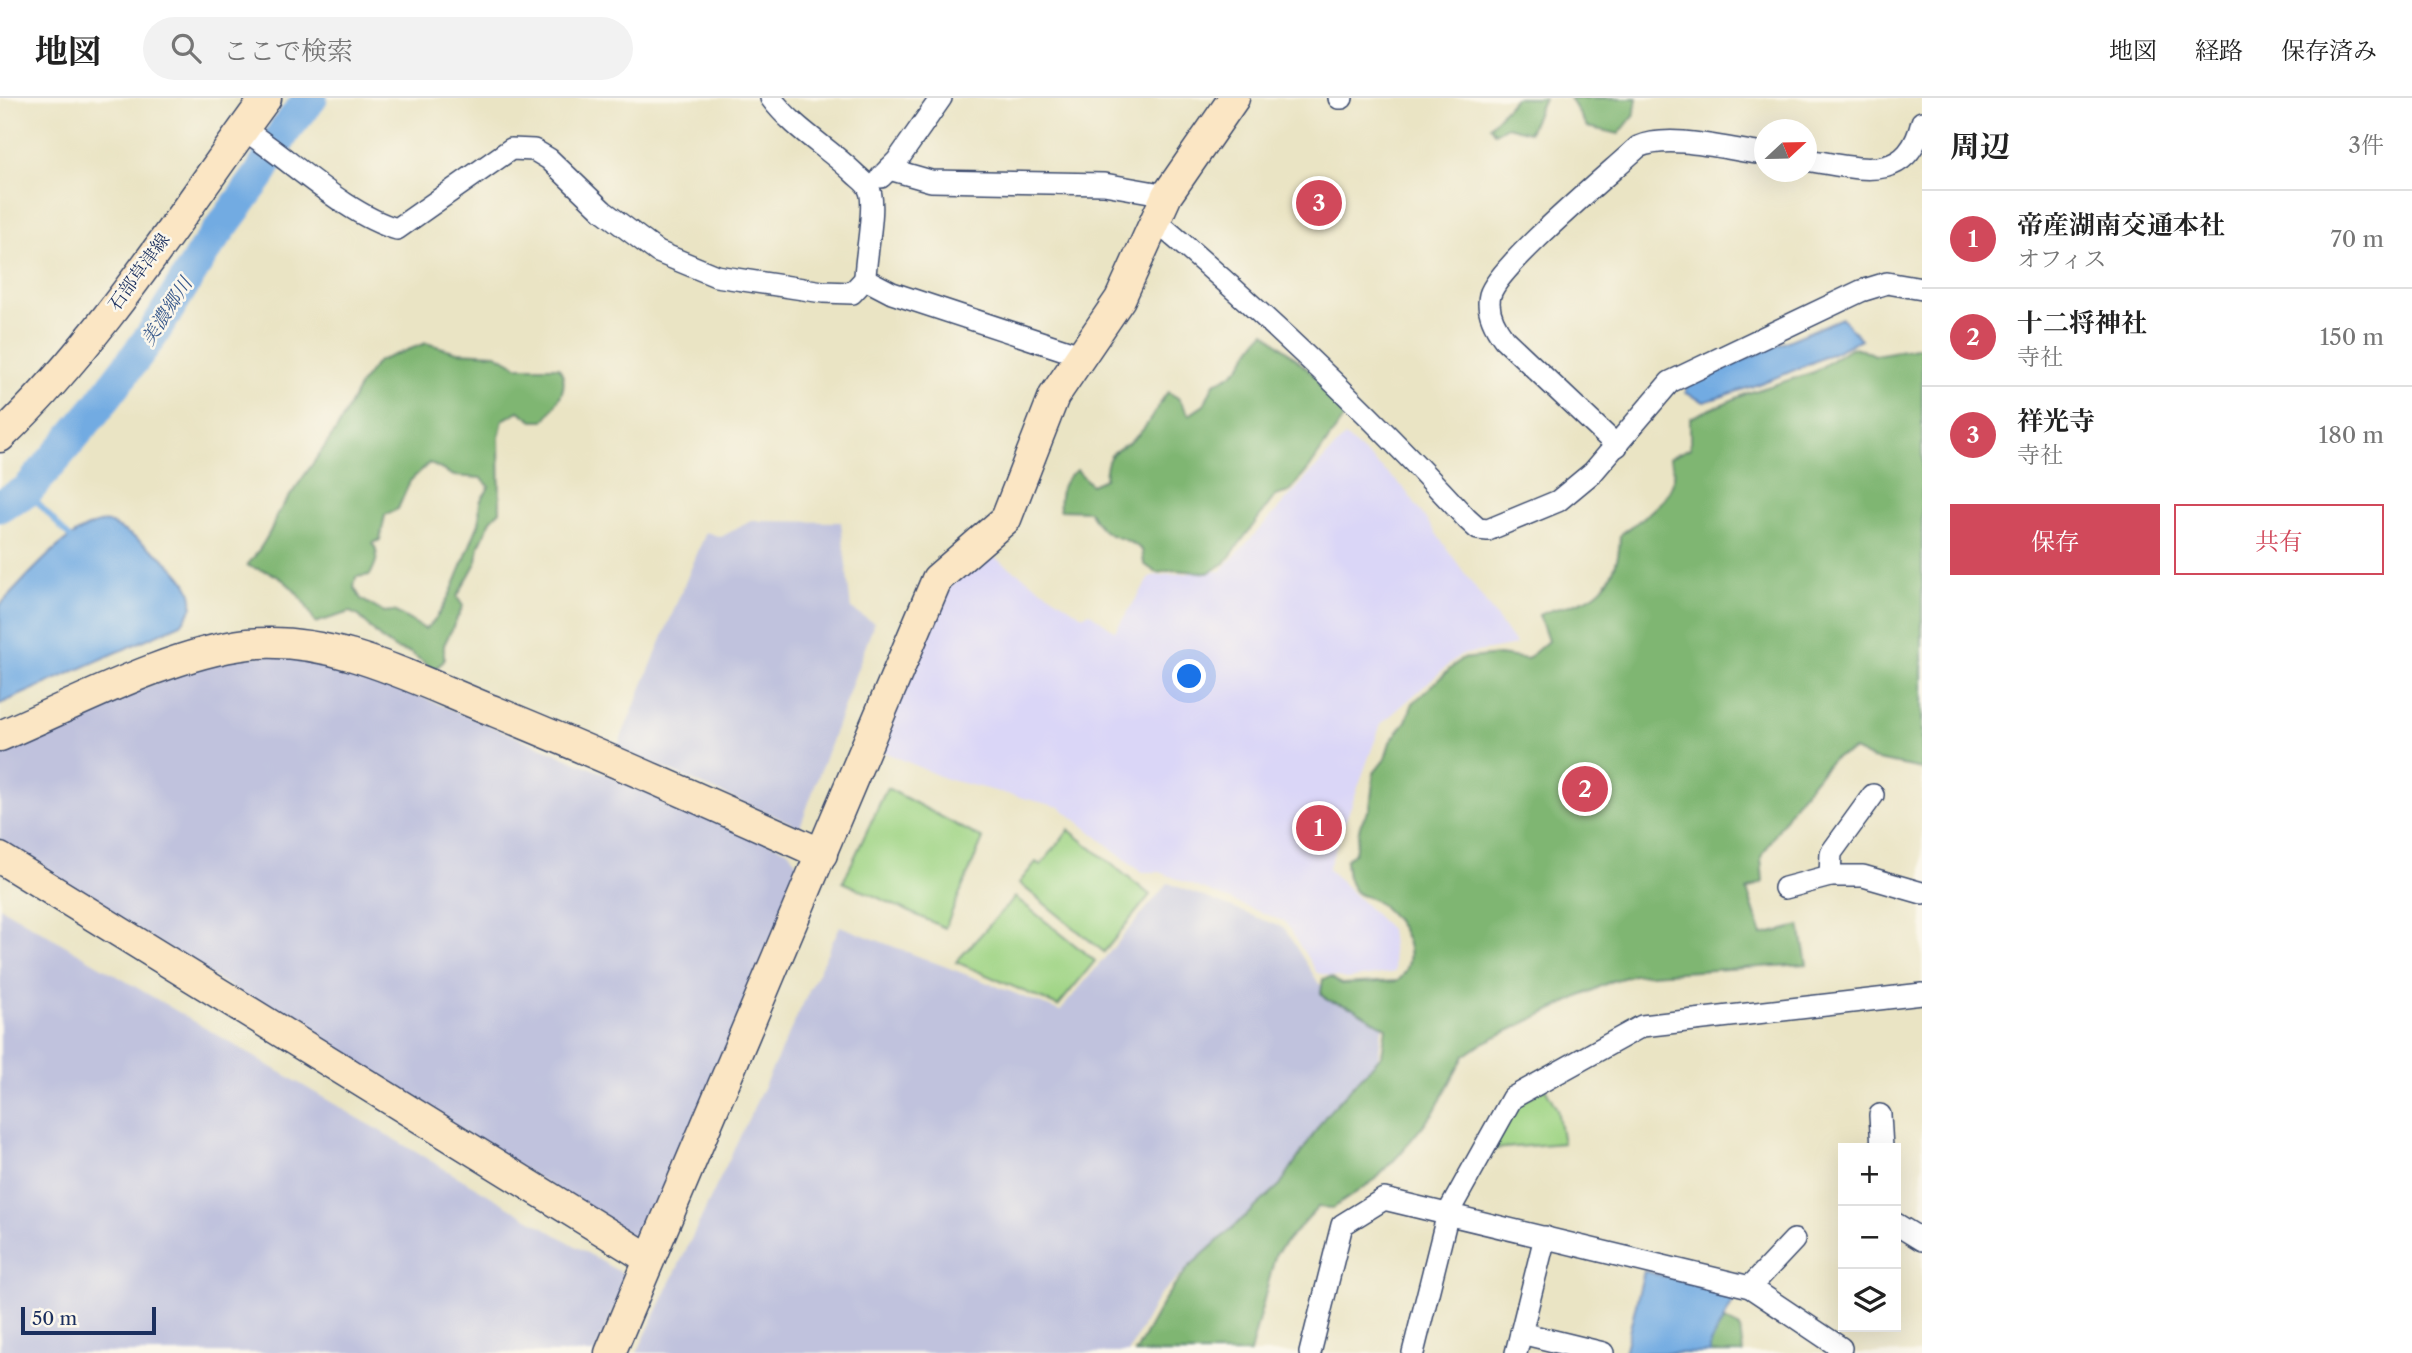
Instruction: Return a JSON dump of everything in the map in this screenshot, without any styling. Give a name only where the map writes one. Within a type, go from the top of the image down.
[{"type":"street","name":"石部草津線","points":[[0,437],[38,401],[97,330],[249,133],[266,98]]},
{"type":"street","points":[[249,133],[384,226],[397,229],[510,149],[524,148],[549,159],[603,211],[658,252],[716,276],[823,292],[852,293],[866,279],[865,254],[873,213],[869,188],[836,156],[779,109],[771,98]]},
{"type":"street","points":[[869,188],[889,169],[941,98]]},
{"type":"street","points":[[610,1353],[937,579],[1006,519],[1054,396],[1120,299],[1161,208],[1234,98]]},
{"type":"street","points":[[1817,161],[1874,169],[1888,167],[1912,152],[1922,122]]},
{"type":"street","points":[[1617,446],[1504,340],[1492,318],[1491,293],[1512,263],[1638,147],[1647,143],[1672,142],[1754,153]]},
{"type":"street","points":[[889,169],[931,181],[1104,184],[1161,208],[1235,289],[1340,388],[1478,529],[1498,528],[1558,501],[1593,472],[1670,382],[1861,290],[1887,283],[1922,289]]},
{"type":"street","points":[[866,279],[892,293],[1080,355]]},
{"type":"street","points":[[0,736],[189,657],[250,644],[283,642],[315,646],[390,669],[591,751],[822,854]]},
{"type":"street","points":[[1830,876],[1831,853],[1873,795]]},
{"type":"street","points":[[0,858],[649,1259]]},
{"type":"street","points":[[1785,888],[1830,876],[1863,876],[1922,893]]},
{"type":"street","points":[[1413,1353],[1448,1213],[1512,1098],[1642,1026],[1922,994]]},
{"type":"street","points":[[1880,1115],[1882,1143]]},
{"type":"street","points":[[1310,1353],[1342,1225],[1384,1199],[1750,1287],[1841,1348]]},
{"type":"street","points":[[1901,1227],[1922,1240]]},
{"type":"street","points":[[1545,1237],[1518,1343],[1603,1353]]},
{"type":"street","points":[[1750,1287],[1794,1240]]},
{"type":"shaded area","points":[[1345,436],[1403,487],[1516,645],[1460,655],[1381,724],[1328,869],[1390,929],[1395,972],[1347,979],[1317,973],[1285,922],[1160,872],[1141,872],[1060,807],[946,779],[878,749],[948,589],[971,565],[991,555],[1083,616],[1089,612],[1115,631],[1151,576],[1221,571]]},
{"type":"shaded area","points":[[751,521],[841,522],[851,609],[874,623],[800,827],[617,748],[706,532],[721,537]]},
{"type":"shaded area","points":[[303,651],[379,679],[789,851],[804,874],[653,1234],[630,1235],[0,844],[0,752],[203,662]]},
{"type":"shaded area","points":[[1168,883],[1284,928],[1319,984],[1385,1006],[1376,1073],[1280,1185],[1159,1295],[1128,1353],[637,1353],[840,926],[1060,1011]]},
{"type":"shaded area","points":[[0,907],[628,1277],[595,1353],[0,1353]]},
{"type":"green space","points":[[1515,98],[1544,98],[1529,132],[1507,126],[1495,133],[1490,126]]},
{"type":"green space","points":[[1570,98],[1637,98],[1634,115],[1619,134],[1587,127]]},
{"type":"green space","points":[[1265,332],[1312,373],[1348,411],[1308,470],[1289,492],[1275,496],[1225,563],[1208,573],[1175,570],[1157,573],[1144,564],[1142,550],[1126,540],[1108,534],[1089,511],[1060,510],[1062,487],[1072,474],[1077,470],[1091,485],[1105,479],[1112,454],[1144,429],[1168,392],[1178,398],[1189,415],[1204,405],[1214,383],[1239,367]]},
{"type":"green space","points":[[426,343],[457,352],[496,354],[519,367],[558,367],[564,381],[561,395],[544,421],[533,421],[519,411],[503,420],[499,437],[500,511],[491,520],[479,546],[477,561],[457,597],[463,606],[444,645],[444,661],[434,670],[411,653],[396,649],[380,638],[359,616],[350,612],[315,623],[302,601],[284,581],[269,572],[247,565],[265,541],[276,516],[337,429],[360,385],[378,361]],"holes":[[[429,463],[454,476],[481,478],[489,486],[480,503],[479,523],[455,582],[441,611],[425,629],[394,611],[383,612],[361,599],[354,587],[356,577],[370,575],[377,555],[373,543],[380,540],[385,515],[398,509],[410,481]]]},
{"type":"green space","points":[[1922,347],[1922,769],[1872,759],[1854,750],[1832,759],[1796,802],[1761,857],[1763,882],[1747,890],[1762,935],[1800,926],[1807,964],[1634,975],[1612,981],[1483,1043],[1464,1056],[1434,1112],[1376,1179],[1333,1208],[1318,1207],[1276,1253],[1250,1353],[1135,1353],[1166,1297],[1190,1266],[1280,1185],[1326,1115],[1382,1055],[1386,1028],[1353,1008],[1327,1000],[1321,993],[1323,979],[1331,977],[1341,984],[1398,981],[1406,971],[1409,949],[1406,938],[1384,908],[1355,891],[1349,880],[1346,860],[1355,852],[1360,825],[1370,808],[1374,773],[1385,759],[1390,742],[1406,721],[1413,703],[1461,659],[1499,655],[1527,659],[1548,641],[1539,615],[1581,601],[1606,583],[1618,555],[1620,535],[1650,512],[1668,492],[1673,482],[1674,470],[1669,458],[1690,448],[1690,418],[1748,393],[1814,372],[1850,348],[1862,349],[1875,355]]},
{"type":"green space","points":[[887,788],[983,839],[945,928],[843,882]]},
{"type":"green space","points":[[1069,830],[1150,895],[1104,952],[1019,883],[1036,862],[1041,865]]},
{"type":"green space","points":[[1015,897],[1095,961],[1058,1006],[956,962]]},
{"type":"green space","points":[[1545,1088],[1557,1109],[1563,1143],[1492,1149],[1516,1106]]},
{"type":"green space","points":[[1724,1320],[1740,1328],[1743,1353],[1710,1353],[1709,1343]]},
{"type":"water","points":[[1842,318],[1861,339],[1823,358],[1724,396],[1704,402],[1686,393],[1686,384]]},
{"type":"water","points":[[107,522],[146,545],[174,568],[191,593],[192,605],[189,613],[181,624],[0,704],[0,605],[63,542],[93,525]]},
{"type":"water","points":[[1644,1271],[1737,1295],[1710,1343],[1710,1353],[1624,1353]]},
{"type":"waterway","name":"美濃郷川","points":[[0,506],[27,491],[97,408],[152,335],[204,251],[259,176],[285,130],[311,98]]},
{"type":"waterway","points":[[27,491],[74,542]]},
{"type":"place","name":"祥光寺","points":[[1319,203]]},
{"type":"place","name":"十二将神社","points":[[1585,789]]},
{"type":"place","name":"帝産湖南交通本社","points":[[1319,828]]}]
